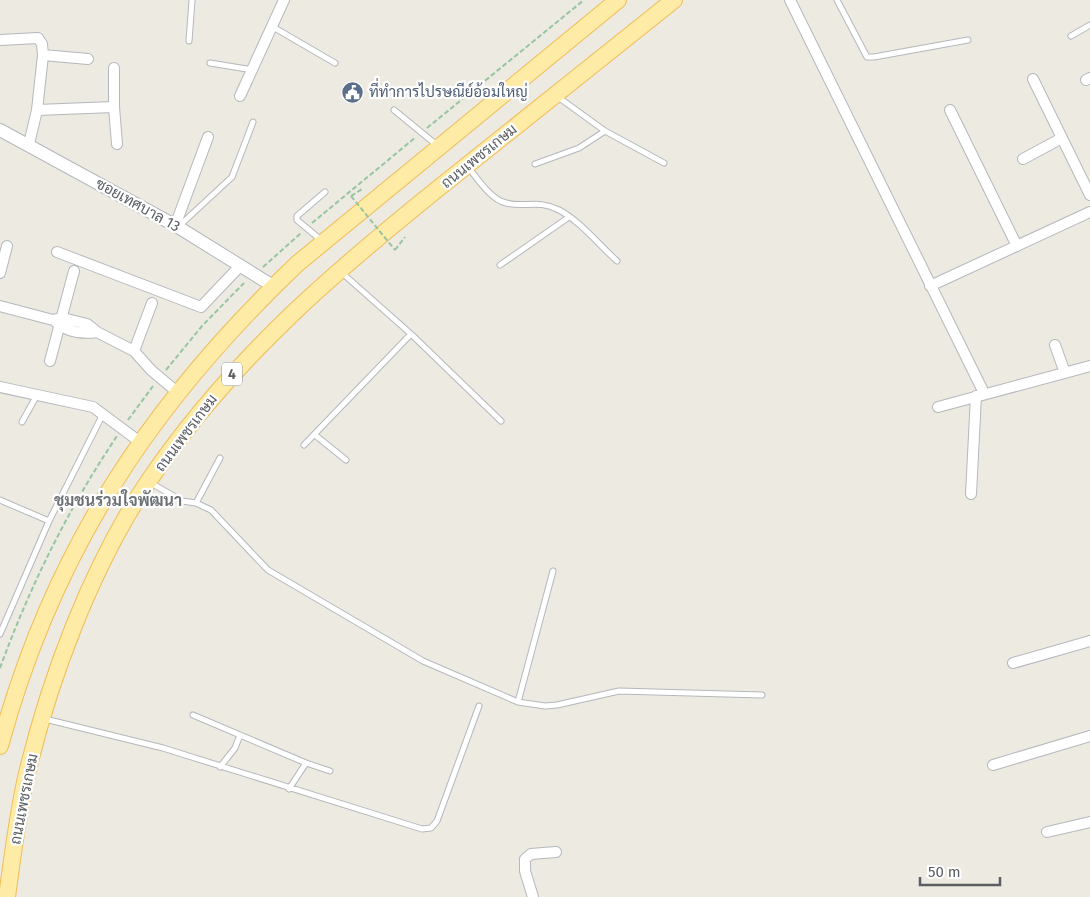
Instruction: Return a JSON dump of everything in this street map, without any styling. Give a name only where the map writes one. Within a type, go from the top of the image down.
[{"type":"main road","name":"ถนนเพชรเกษม","points":[[0,746],[30,651],[46,611],[93,516],[140,442],[177,392],[273,286],[322,241],[618,0]]},
{"type":"main road","name":"ถนนเพชรเกษม","points":[[7,897],[25,783],[42,718],[57,674],[108,551],[148,482],[226,380],[269,334],[338,270],[674,0]]},
{"type":"street","points":[[240,96],[284,0]]},
{"type":"street","points":[[790,0],[930,286],[980,395],[971,494]]},
{"type":"street","points":[[0,40],[38,38],[42,44],[43,55],[37,110],[29,144]]},
{"type":"street","points":[[43,55],[88,59]]},
{"type":"street","points":[[114,68],[117,144]]},
{"type":"street","points":[[1033,79],[1090,195]]},
{"type":"street","points":[[37,110],[114,106]]},
{"type":"street","points":[[950,110],[1017,246]]},
{"type":"street","name":"ซอยเทศบาล 13","points":[[0,130],[29,144],[176,226],[273,286]]},
{"type":"street","points":[[176,226],[208,137]]},
{"type":"street","points":[[1023,159],[1062,138]]},
{"type":"street","points":[[930,286],[1090,212]]},
{"type":"street","points":[[0,273],[6,246]]},
{"type":"street","points":[[57,252],[201,307],[241,266]]},
{"type":"street","points":[[50,361],[59,321],[74,271]]},
{"type":"street","points":[[134,351],[152,304]]},
{"type":"street","points":[[0,306],[59,321],[87,324],[97,332],[134,351],[160,378],[177,392]]},
{"type":"street","points":[[1055,345],[1065,373]]},
{"type":"street","points":[[938,407],[1090,366]]},
{"type":"street","points":[[0,387],[84,404],[103,414],[140,442]]},
{"type":"street","points":[[1013,663],[1090,642]]},
{"type":"street","points":[[993,765],[1090,736]]},
{"type":"street","points":[[1046,832],[1090,822]]},
{"type":"street","points":[[533,897],[526,871],[526,859],[531,854],[556,852]]},
{"type":"lane","points":[[189,41],[192,0]]},
{"type":"lane","points":[[837,0],[867,56],[874,57],[968,40]]},
{"type":"lane","points":[[1071,36],[1090,25]]},
{"type":"lane","points":[[273,27],[335,63]]},
{"type":"lane","points":[[210,63],[253,70]]},
{"type":"lane","points":[[555,95],[605,131],[664,163]]},
{"type":"lane","points":[[394,110],[438,146]]},
{"type":"lane","points":[[176,226],[232,177],[252,122]]},
{"type":"lane","points":[[535,164],[579,148],[605,131]]},
{"type":"lane","points":[[467,166],[498,199],[506,203],[541,204],[560,211],[617,261]]},
{"type":"lane","points":[[322,241],[297,220],[297,216],[325,192]]},
{"type":"lane","points":[[500,265],[569,217]]},
{"type":"lane","points":[[338,270],[411,334],[501,421]]},
{"type":"lane","points":[[304,445],[411,334]]},
{"type":"lane","points":[[22,422],[38,395]]},
{"type":"lane","points":[[0,634],[49,521],[103,414]]},
{"type":"lane","points":[[315,435],[346,460]]},
{"type":"lane","points":[[196,503],[220,458]]},
{"type":"lane","points":[[148,482],[182,501],[196,503],[220,517],[268,570],[423,661],[518,702],[545,706],[557,705],[619,691],[762,695]]},
{"type":"lane","points":[[0,500],[49,521]]},
{"type":"lane","points":[[518,702],[553,571]]},
{"type":"lane","points":[[42,718],[163,748],[289,789],[422,829],[431,828],[437,821],[480,706]]},
{"type":"lane","points":[[193,715],[306,763],[330,771]]},
{"type":"lane","points":[[220,767],[234,748],[240,735]]},
{"type":"lane","points":[[289,789],[306,763]]},
{"type":"path","points":[[362,189],[351,196],[394,250],[405,237]]},
{"type":"path","points":[[0,668],[38,575],[69,511],[122,428],[160,378],[202,326],[245,283]]},
{"type":"place","name":"ที่ทำการไปรษณีย์อ้อมใหญ่","points":[[353,92]]},
{"type":"district","name":"ชุมชนร่วมใจพัฒนา","points":[[118,500]]}]
